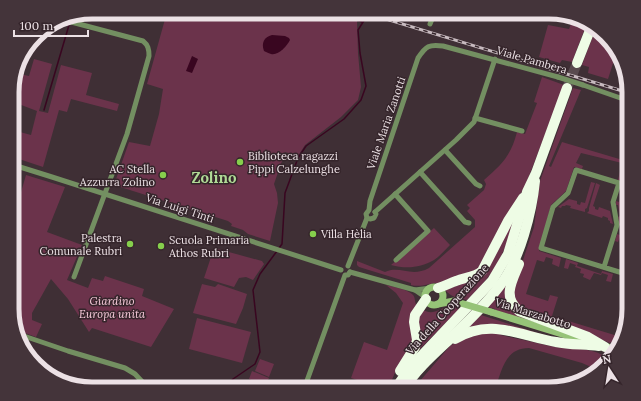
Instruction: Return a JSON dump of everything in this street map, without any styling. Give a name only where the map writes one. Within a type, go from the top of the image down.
[{"type":"highway","points":[[577,63],[590,31]]},
{"type":"highway","name":"Via della Cooperazione","points":[[398,382],[409,368],[492,280],[508,254],[527,192],[536,173],[567,88]]},
{"type":"highway","name":"Via della Cooperazione","points":[[409,382],[417,371],[479,310],[502,284],[513,264],[526,229],[533,204],[536,173]]},
{"type":"highway","points":[[437,290],[456,281],[477,276],[482,271],[508,221],[527,192]]},
{"type":"highway","points":[[533,204],[530,231],[510,289],[510,298],[513,306],[519,311],[588,337],[605,347]]},
{"type":"highway","points":[[396,382],[415,347],[417,340],[414,322],[415,315],[426,298]]},
{"type":"highway","points":[[439,350],[466,332],[482,328],[504,330],[556,342],[605,347]]},
{"type":"street","points":[[430,24],[432,19]]},
{"type":"street","points":[[71,22],[143,41],[149,49],[149,56],[127,134],[74,277]]},
{"type":"street","name":"Viale Pambera","points":[[428,47],[434,45],[495,59],[558,77],[622,99]]},
{"type":"street","name":"Viale Maria Zanotti","points":[[348,266],[367,218],[366,214],[372,211],[370,201],[418,58],[428,47]]},
{"type":"street","points":[[367,218],[374,218],[375,216],[372,211],[395,194],[474,122],[495,59]]},
{"type":"street","points":[[475,118],[522,131]]},
{"type":"street","points":[[445,150],[476,184],[480,186]]},
{"type":"street","name":"Via Luigi Tinti","points":[[19,167],[341,270]]},
{"type":"street","points":[[604,267],[617,225],[613,202],[619,183],[576,170],[568,193],[553,207],[541,248],[622,273]]},
{"type":"street","points":[[420,172],[465,222],[469,223]]},
{"type":"street","points":[[395,194],[428,231],[396,260]]},
{"type":"street","points":[[345,275],[341,273],[343,267],[348,266],[350,268],[350,272]]},
{"type":"street","points":[[307,382],[345,275],[349,274],[350,272],[415,290],[437,290]]},
{"type":"street","points":[[415,290],[426,298],[430,304],[438,304],[442,300],[437,290]]},
{"type":"street","points":[[426,298],[427,291],[437,290]]},
{"type":"street","name":"Via Marzabotto","points":[[437,290],[455,301],[611,348]]},
{"type":"street","name":"Via Marzabotto","points":[[438,304],[455,301]]},
{"type":"street","points":[[25,336],[125,368],[143,382]]},
{"type":"green space","points":[[165,19],[357,20],[361,87],[358,100],[341,117],[305,145],[298,156],[285,152],[274,184],[278,203],[270,241],[248,234],[243,230],[231,226],[232,224],[228,221],[114,185],[129,142],[150,146],[159,114],[163,89],[147,84]]},
{"type":"green space","points":[[572,22],[585,28],[572,62],[562,60],[560,63],[539,57],[548,25],[569,29]]},
{"type":"green space","points":[[594,34],[607,47],[614,60],[608,79],[588,73],[589,67],[582,65]]},
{"type":"green space","points":[[34,59],[52,64],[39,111],[48,113],[61,65],[92,73],[86,95],[119,104],[117,111],[71,99],[67,112],[59,110],[43,167],[19,159],[20,132],[31,135],[37,111],[19,104],[21,74],[29,76]]},
{"type":"green space","points":[[542,77],[564,85],[526,184],[479,269],[440,283],[415,286],[411,285],[411,283],[359,267],[357,265],[357,261],[385,272],[390,270],[411,272],[423,271],[429,268],[475,227],[475,220],[467,211],[470,208],[467,205],[484,190],[486,184],[484,180],[505,159],[512,148],[517,132],[525,134],[537,103],[534,102]]},
{"type":"green space","points":[[573,88],[581,90],[549,166],[551,167],[562,142],[622,160],[622,163],[581,153],[576,163],[583,166],[582,169],[574,167],[566,191],[551,205],[539,251],[561,258],[559,267],[552,264],[553,259],[546,257],[544,262],[537,260],[526,294],[548,301],[550,295],[558,297],[552,316],[617,336],[615,342],[610,343],[518,308],[513,290],[534,227],[540,181]]},
{"type":"green space","points":[[622,163],[622,180],[618,180]]},
{"type":"green space","name":"Giardino Europa unita","points":[[26,175],[65,187],[47,232],[82,245],[67,280],[88,288],[92,278],[103,281],[105,276],[144,289],[142,296],[174,309],[151,347],[92,328],[89,332],[68,299],[51,279],[32,313],[32,320],[42,324],[36,337],[23,332],[20,324],[19,309],[19,199]]},
{"type":"green space","points":[[622,180],[622,191],[619,190]]},
{"type":"green space","points":[[591,182],[595,183],[585,212],[570,208],[571,206],[566,205],[562,206],[561,208],[558,207],[569,199],[577,201],[577,204],[580,205],[581,202],[585,203]]},
{"type":"green space","points":[[596,183],[600,185],[593,206],[598,210],[599,207],[610,211],[613,224],[610,223],[608,218],[603,216],[602,218],[587,213],[589,211]]},
{"type":"green space","points":[[622,191],[622,226],[619,225],[618,217],[620,216],[618,205],[616,205],[616,201],[619,202]]},
{"type":"green space","points":[[518,211],[500,258],[492,272],[483,283],[467,300],[455,297],[447,292],[445,290],[473,280]]},
{"type":"green space","points":[[434,228],[450,245],[438,257],[429,263],[418,266],[402,267],[391,265]]},
{"type":"green space","points":[[622,229],[622,237],[620,237],[618,242],[615,241],[617,234],[620,235]]},
{"type":"green space","points":[[214,248],[262,261],[264,264],[253,280],[246,277],[239,278],[234,287],[204,278]]},
{"type":"green space","points":[[566,259],[578,263],[577,266],[601,274],[602,271],[613,274],[611,282],[606,281],[608,275],[602,273],[601,275],[594,273],[590,280],[583,277],[584,274],[580,273],[581,269],[570,263],[568,269],[564,268]]},
{"type":"green space","points":[[510,278],[508,303],[565,332],[488,307]]},
{"type":"green space","points":[[202,284],[215,287],[218,284],[247,294],[236,324],[193,313]]},
{"type":"green space","points":[[386,285],[400,288],[412,294],[417,306],[413,345],[397,368],[391,382],[363,382],[351,378],[364,342],[387,350],[403,303],[396,293]]},
{"type":"green space","points":[[448,306],[460,308],[415,354],[417,323],[422,309],[432,312]]},
{"type":"green space","points":[[481,315],[554,338],[467,329]]},
{"type":"green space","points":[[197,318],[251,332],[242,363],[189,349]]},
{"type":"green space","points":[[482,331],[506,333],[500,335],[555,347],[589,351],[589,366],[529,348],[521,349],[510,356],[506,361],[498,382],[419,382],[450,346],[466,336]]},
{"type":"green space","points":[[260,359],[274,364],[269,377],[255,371]]},
{"type":"green space","points":[[252,371],[269,378],[267,382],[256,382],[249,379]]},
{"type":"shaded area","points":[[272,35],[285,36],[290,40],[282,50],[276,54],[271,54],[264,51],[263,43],[265,39]]},
{"type":"shaded area","points":[[192,56],[198,59],[192,73],[186,71]]},
{"type":"waterway","points":[[353,19],[362,22]]},
{"type":"waterway","points":[[279,248],[282,244],[285,193],[298,158],[306,146],[344,119],[361,100],[366,86],[360,53],[358,30],[365,19]]},
{"type":"waterway","points":[[44,110],[69,25]]},
{"type":"waterway","points":[[231,382],[255,364],[260,352],[253,290],[260,274],[277,251]]},
{"type":"tunnel","points":[[567,88],[577,63]]},
{"type":"railway","points":[[386,19],[622,91]]},
{"type":"place","name":"Biblioteca ragazzi Pippi Calzelunghe","points":[[240,162]]},
{"type":"place","name":"AC Stella Azzurra Zolino","points":[[163,175]]},
{"type":"place","name":"Villa Hèlia","points":[[313,234]]},
{"type":"place","name":"Palestra Comunale Rubri","points":[[130,244]]},
{"type":"place","name":"Scuola Primaria Athos Rubri","points":[[161,246]]},
{"type":"district","name":"Zolino","points":[[214,177]]}]
